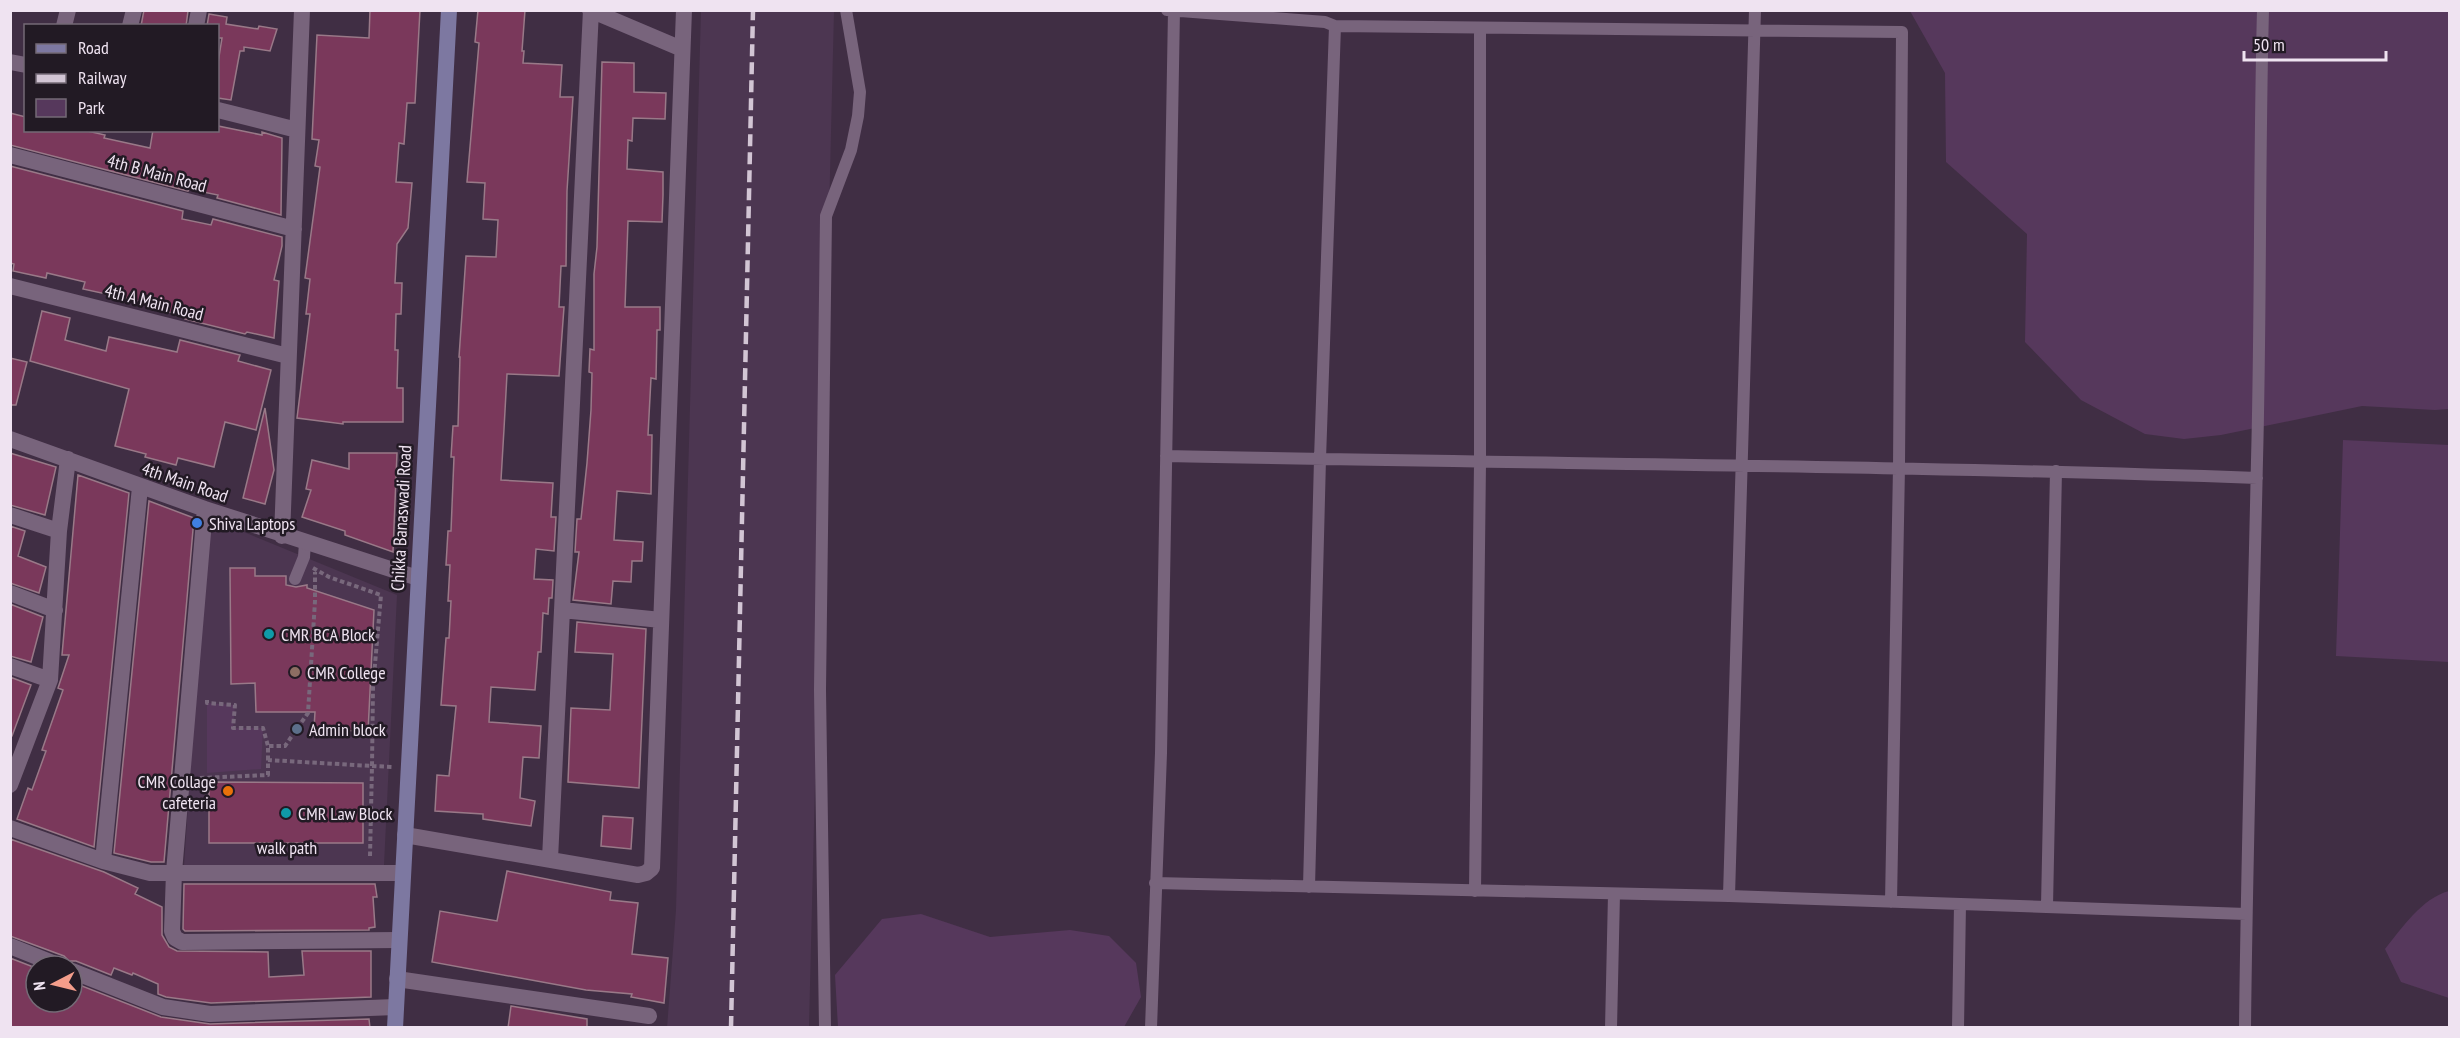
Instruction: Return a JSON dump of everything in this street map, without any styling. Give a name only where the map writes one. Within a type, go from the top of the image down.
[{"type":"main road","name":"Chikka Banaswadi Road","points":[[395,1028],[449,10]]},
{"type":"street","points":[[282,536],[302,10]]},
{"type":"street","points":[[405,835],[638,874],[646,873],[652,868],[684,10]]},
{"type":"street","points":[[550,859],[591,11],[682,49]]},
{"type":"street","points":[[219,110],[297,130]]},
{"type":"street","name":"4th B Main Road","points":[[10,154],[294,229]]},
{"type":"street","name":"4th A Main Road","points":[[10,286],[288,356]]},
{"type":"street","name":"4th Main Road","points":[[10,439],[282,536],[418,578]]},
{"type":"street","points":[[10,785],[16,757],[50,680],[58,531],[68,459]]},
{"type":"street","points":[[102,861],[140,487]]},
{"type":"street","points":[[205,509],[174,872],[172,931],[175,938],[182,942],[399,940]]},
{"type":"street","points":[[10,515],[58,531]]},
{"type":"street","points":[[10,593],[55,610]]},
{"type":"street","points":[[562,610],[661,620]]},
{"type":"street","points":[[10,666],[50,680]]},
{"type":"street","points":[[10,828],[102,861],[150,873],[403,873]]},
{"type":"street","points":[[10,946],[30,954]]},
{"type":"street","points":[[84,976],[163,1007],[210,1014],[396,1007]]},
{"type":"street","points":[[398,979],[649,1016]]},
{"type":"lane","points":[[825,1028],[820,690],[826,216],[851,150],[858,116],[860,92],[846,10]]},
{"type":"lane","points":[[1729,897],[1755,10]]},
{"type":"lane","points":[[2245,1028],[2257,478],[2263,10]]},
{"type":"lane","points":[[1151,1028],[1161,753],[1172,11],[1325,22],[1335,26],[1902,32],[1899,467],[1891,902]]},
{"type":"lane","points":[[1309,887],[1320,459],[1335,26]]},
{"type":"lane","points":[[1474,891],[1480,463],[1480,28]]},
{"type":"lane","points":[[1166,456],[1480,463],[1899,467],[2257,478]]},
{"type":"lane","points":[[2047,906],[2056,471]]},
{"type":"lane","points":[[295,579],[305,543]]},
{"type":"lane","points":[[1155,883],[2047,906],[2247,914]]},
{"type":"lane","points":[[1611,1028],[1614,894]]},
{"type":"lane","points":[[1958,1028],[1960,904]]},
{"type":"path","points":[[301,563],[329,577],[381,595],[373,687],[369,860]]},
{"type":"path","points":[[268,746],[285,746],[308,713],[315,569]]},
{"type":"path","points":[[206,714],[207,696]]},
{"type":"path","points":[[201,768],[200,778],[268,775],[268,746],[263,728],[233,728],[235,705],[207,703]]},
{"type":"path","points":[[268,760],[372,766]]},
{"type":"shaded area","points":[[701,11],[834,11],[809,1027],[667,1028],[676,910]]},
{"type":"shaded area","name":"CMR College","points":[[207,517],[397,595],[384,865],[184,866]]},
{"type":"green space","points":[[1910,11],[2449,11],[2449,409],[2362,406],[2221,435],[2184,439],[2145,434],[2081,400],[2025,342],[2027,234],[1946,162],[1945,73]]},
{"type":"green space","points":[[2343,440],[2449,445],[2449,662],[2336,656]]},
{"type":"green space","points":[[207,703],[235,705],[233,728],[263,728],[261,769],[207,773]]},
{"type":"green space","points":[[2450,891],[2449,998],[2401,982],[2385,949],[2421,907],[2439,895]]},
{"type":"green space","points":[[921,914],[990,937],[1070,930],[1109,936],[1136,963],[1141,997],[1124,1027],[838,1027],[835,975],[882,919]]},
{"type":"building","points":[[144,10],[188,11],[186,24],[141,24]]},
{"type":"building","points":[[370,10],[420,10],[415,103],[407,103],[404,144],[399,143],[396,182],[412,183],[408,228],[397,244],[395,283],[402,283],[401,314],[396,314],[395,350],[398,350],[397,388],[403,388],[403,422],[343,422],[343,424],[297,418],[310,314],[306,314],[310,279],[305,278],[320,167],[315,166],[319,140],[312,139],[317,35],[369,38]]},
{"type":"building","points":[[478,10],[525,10],[523,63],[562,65],[560,97],[573,97],[567,191],[566,266],[561,266],[559,307],[564,307],[559,376],[507,374],[501,480],[553,483],[551,517],[556,517],[554,551],[536,549],[534,579],[553,580],[548,614],[543,613],[541,652],[538,652],[535,690],[491,687],[489,722],[541,726],[539,758],[523,757],[520,798],[535,801],[531,826],[483,819],[483,814],[435,811],[437,775],[449,776],[456,706],[441,705],[446,638],[449,638],[450,565],[446,565],[448,531],[451,531],[453,426],[458,426],[459,357],[466,256],[496,257],[498,220],[483,219],[485,183],[467,182],[479,43],[475,42]]},
{"type":"building","points":[[209,14],[227,17],[226,24],[258,29],[259,26],[277,29],[270,51],[244,47],[244,51],[240,51],[231,100],[219,98],[219,57],[222,38],[219,38],[219,24],[207,24]]},
{"type":"building","points":[[602,62],[634,63],[634,92],[666,93],[665,119],[633,118],[632,141],[628,140],[627,169],[663,172],[663,195],[662,222],[628,221],[625,307],[660,307],[660,330],[657,330],[656,379],[651,378],[648,435],[652,435],[651,494],[617,491],[614,540],[643,542],[642,561],[632,561],[631,582],[613,581],[611,604],[573,600],[579,552],[575,552],[577,519],[581,519],[591,410],[592,373],[589,372],[590,349],[594,350],[594,274],[597,247]]},
{"type":"building","points":[[10,113],[24,116],[24,132],[92,132],[105,135],[104,138],[150,148],[153,132],[219,132],[219,126],[262,135],[262,132],[282,138],[281,215],[217,198],[218,195],[189,189],[188,191],[10,145]]},
{"type":"building","points":[[10,166],[183,211],[182,219],[211,225],[213,219],[282,237],[274,280],[279,281],[274,338],[247,332],[245,334],[185,319],[186,316],[147,307],[148,303],[83,289],[85,282],[47,273],[46,278],[13,271],[14,264],[10,263]]},
{"type":"building","points":[[42,311],[70,318],[65,340],[106,351],[109,337],[177,352],[180,340],[240,355],[238,361],[271,370],[256,430],[225,422],[214,467],[178,458],[176,465],[115,446],[129,389],[30,361]]},
{"type":"building","points":[[10,358],[27,362],[16,405],[10,405]]},
{"type":"building","points":[[265,408],[274,470],[265,504],[243,498]]},
{"type":"building","points":[[10,453],[56,467],[45,515],[10,505]]},
{"type":"building","points":[[349,453],[397,453],[393,552],[345,535],[345,531],[302,517],[311,490],[306,489],[312,460],[349,469]]},
{"type":"building","points":[[78,475],[129,493],[94,847],[17,819],[28,788],[32,790],[46,751],[42,750],[63,690],[58,688],[69,655],[62,655]]},
{"type":"building","points":[[149,501],[194,518],[164,862],[151,862],[114,853]]},
{"type":"building","points":[[10,526],[25,531],[18,556],[46,567],[39,593],[10,583]]},
{"type":"building","points":[[230,568],[255,568],[255,576],[286,576],[286,585],[296,587],[307,585],[307,588],[374,610],[368,732],[314,728],[315,712],[256,712],[255,683],[231,684]]},
{"type":"building","points":[[10,604],[43,617],[31,662],[10,656]]},
{"type":"building","points":[[577,622],[646,629],[639,788],[568,782],[571,708],[610,710],[613,654],[575,652]]},
{"type":"building","points":[[10,677],[31,685],[12,736],[10,736]]},
{"type":"building","name":"CMR Law Block","points":[[209,782],[363,783],[363,843],[209,843]]},
{"type":"building","points":[[603,816],[633,818],[631,849],[601,846]]},
{"type":"building","points":[[10,839],[104,872],[138,888],[135,894],[162,907],[162,935],[169,947],[177,951],[268,952],[269,977],[304,975],[302,951],[371,951],[371,997],[211,1003],[166,997],[158,994],[158,984],[133,973],[132,975],[114,968],[111,975],[84,964],[84,954],[59,954],[10,936]]},
{"type":"building","points":[[507,871],[611,892],[610,900],[638,903],[632,954],[668,958],[664,1003],[631,997],[632,994],[586,990],[432,962],[440,911],[497,921]]},
{"type":"building","points":[[184,884],[375,884],[377,897],[373,897],[375,927],[369,930],[185,931],[183,929]]},
{"type":"building","points":[[10,958],[24,963],[24,1014],[84,1014],[84,987],[161,1017],[210,1024],[369,1019],[370,1028],[10,1028]]},
{"type":"building","points":[[511,1006],[587,1019],[587,1028],[508,1028]]},
{"type":"railway","points":[[731,1028],[753,10]]},
{"type":"place","name":"Shiva Laptops","points":[[197,523]]},
{"type":"place","name":"CMR BCA Block","points":[[269,634]]},
{"type":"place","name":"CMR College","points":[[295,672]]},
{"type":"place","name":"Admin block","points":[[297,729]]},
{"type":"place","name":"CMR Collage cafeteria","points":[[228,791]]},
{"type":"place","name":"CMR Law Block","points":[[286,813]]}]
